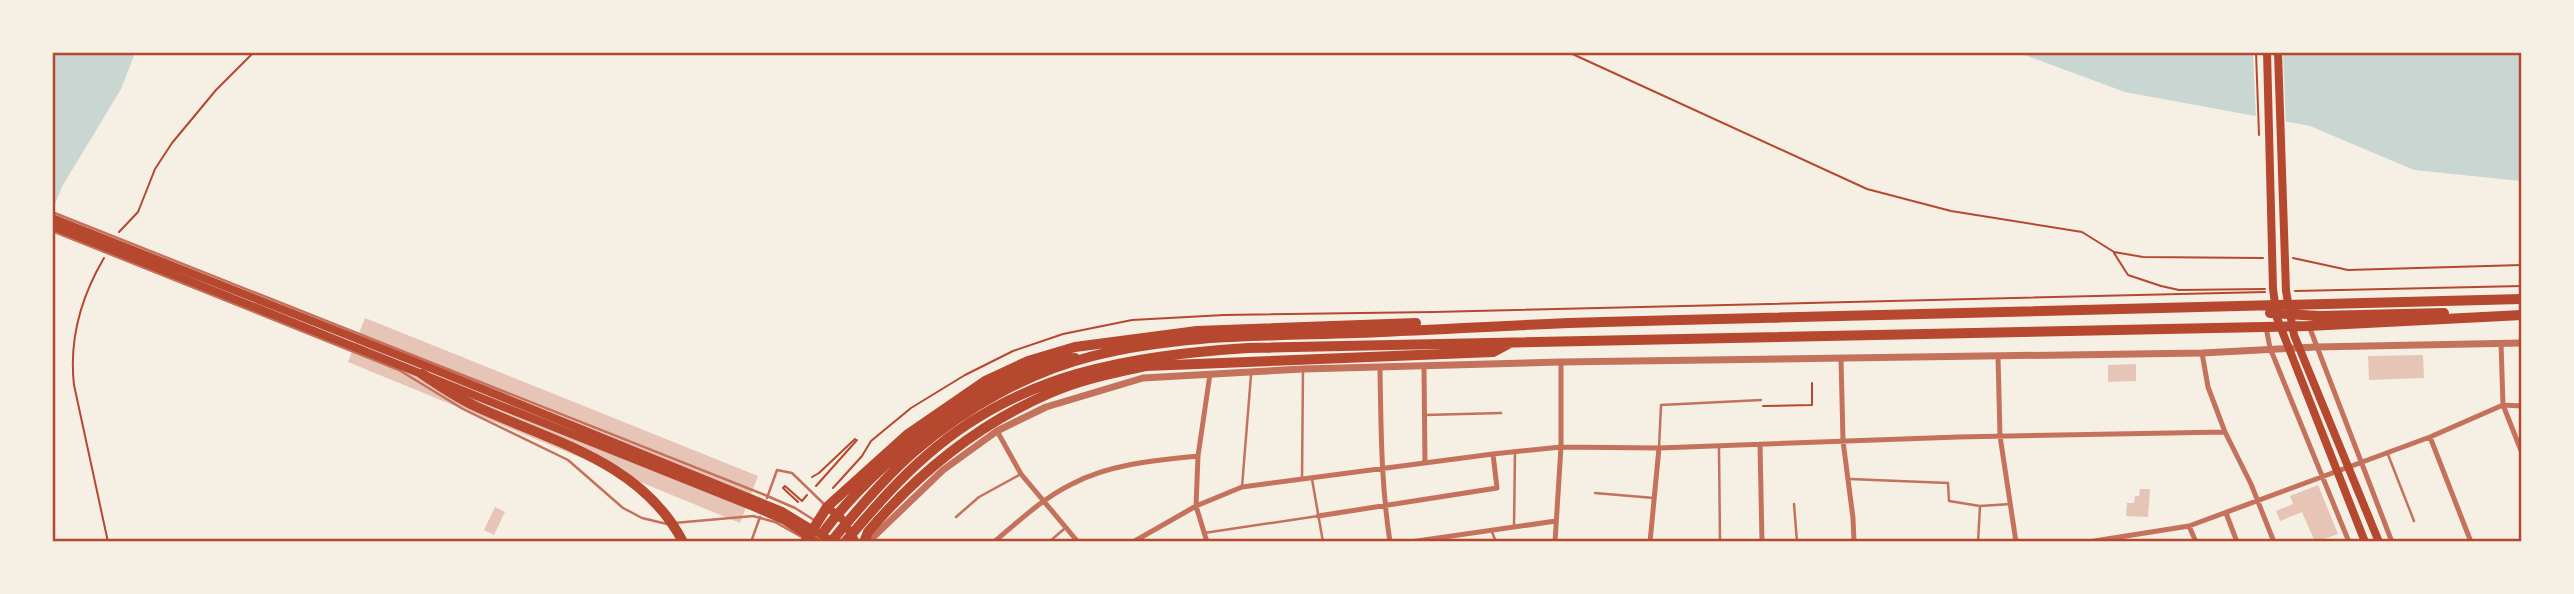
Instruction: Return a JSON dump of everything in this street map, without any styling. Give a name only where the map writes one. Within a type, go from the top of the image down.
[{"type":"highway","points":[[826,537],[932,438],[1004,391],[1052,369],[1093,356],[1151,345],[1253,336],[1514,324],[2198,310],[2522,299]]},
{"type":"highway","points":[[2198,310],[2319,316],[2498,312],[2522,316]]},
{"type":"highway","points":[[844,541],[903,477],[938,446],[1003,404],[1057,380],[1096,367],[1193,352],[1362,345],[2308,326],[2522,316]]},
{"type":"highway","points":[[807,541],[827,508],[908,433],[985,381],[1028,361],[1075,347],[1198,331],[1499,321],[1514,324]]},
{"type":"highway","points":[[866,541],[868,532],[887,510],[936,463],[964,441],[994,420],[1039,398],[1096,377],[1146,366],[1493,352],[1514,342]]},
{"type":"highway","points":[[422,374],[474,406],[620,472],[665,510],[683,541]]},
{"type":"main road","points":[[2267,52],[2269,289],[2277,317],[2365,541]]},
{"type":"main road","points":[[2278,52],[2288,315],[2379,541]]},
{"type":"main road","points":[[52,218],[782,511],[826,537]]},
{"type":"main road","points":[[52,228],[826,537]]},
{"type":"main road","points":[[827,508],[844,522],[856,541]]},
{"type":"street","points":[[2308,326],[2392,541]]},
{"type":"street","points":[[2266,327],[2270,348],[2349,541]]},
{"type":"street","points":[[2501,343],[2503,405],[2522,453]]},
{"type":"street","points":[[866,541],[943,470],[997,431],[1046,407],[1143,378],[1303,369],[1424,368],[1561,362],[2202,353],[2316,346],[2522,343]]},
{"type":"street","points":[[2202,353],[2208,387],[2225,432],[2274,541]]},
{"type":"street","points":[[1998,356],[2000,436],[2016,541]]},
{"type":"street","points":[[1842,358],[1843,441],[1853,518],[1853,541]]},
{"type":"street","points":[[1555,541],[1561,447],[1561,362]]},
{"type":"street","points":[[1424,368],[1425,463]]},
{"type":"street","points":[[1380,369],[1384,506],[1390,541]]},
{"type":"street","points":[[1207,541],[1196,506],[1198,456],[1210,374]]},
{"type":"street","points":[[2088,541],[2189,526],[2430,437],[2503,405],[2522,406]]},
{"type":"street","points":[[997,431],[1021,474],[1078,541]]},
{"type":"street","points":[[1133,541],[1144,539],[1196,506],[1242,486],[1561,447],[1659,447],[2225,432]]},
{"type":"street","points":[[2430,437],[2471,541]]},
{"type":"street","points":[[1760,444],[1762,541]]},
{"type":"street","points":[[1650,541],[1659,447]]},
{"type":"street","points":[[1318,516],[1497,488],[1493,454]]},
{"type":"street","points":[[994,541],[1044,501],[1073,483],[1157,460],[1198,456]]},
{"type":"street","points":[[2226,513],[2237,541]]},
{"type":"street","points":[[1410,541],[1556,521]]},
{"type":"street","points":[[2189,526],[2196,541]]},
{"type":"lane","points":[[52,212],[765,495],[795,508],[826,537],[844,541]]},
{"type":"lane","points":[[52,228],[414,377],[463,409],[568,460],[623,508],[642,518],[666,524],[753,516],[775,523],[807,541]]},
{"type":"lane","points":[[1302,479],[1303,369]]},
{"type":"lane","points":[[1242,486],[1252,372]]},
{"type":"lane","points":[[1659,447],[1661,404],[1762,400]]},
{"type":"lane","points":[[1424,415],[1501,413]]},
{"type":"lane","points":[[1719,445],[1720,541]]},
{"type":"lane","points":[[1514,527],[1515,452]]},
{"type":"lane","points":[[2386,452],[2413,522]]},
{"type":"lane","points":[[751,541],[777,470],[792,473],[827,508]]},
{"type":"lane","points":[[956,517],[979,497],[1021,474]]},
{"type":"lane","points":[[1312,478],[1323,541]]},
{"type":"lane","points":[[1846,479],[1948,483],[1949,501],[1980,506],[2011,504]]},
{"type":"lane","points":[[1595,493],[1654,498]]},
{"type":"lane","points":[[1794,504],[1797,541]]},
{"type":"lane","points":[[1978,541],[1980,506]]},
{"type":"lane","points":[[1204,533],[1318,516]]},
{"type":"lane","points":[[1049,541],[1067,527]]},
{"type":"lane","points":[[1491,530],[1496,541]]},
{"type":"path","points":[[117,237],[138,212],[155,169],[172,143],[216,90],[254,52]]},
{"type":"path","points":[[1568,52],[1860,187],[1951,211],[2082,232],[2114,252],[2143,257],[2272,258]]},
{"type":"path","points":[[2114,252],[2128,275],[2161,286],[2179,290],[2269,289]]},
{"type":"path","points":[[105,257],[77,323],[71,360],[107,541]]},
{"type":"path","points":[[2284,258],[2297,258],[2348,270],[2522,265]]},
{"type":"path","points":[[1762,406],[1812,405],[1812,383]]},
{"type":"path","points":[[797,506],[800,503],[783,488],[785,486],[802,500],[857,440],[852,440],[812,477]]},
{"type":"shaded area","points":[[53,53],[135,53],[121,89],[63,185],[53,208]]},
{"type":"shaded area","points":[[2019,53],[2521,53],[2521,181],[2414,170],[2310,126],[2125,92]]},
{"type":"pier","points":[[2253,53],[2283,53],[2286,125],[2256,120]]},
{"type":"building","points":[[365,318],[758,476],[740,523],[348,362]]},
{"type":"building","points":[[2423,355],[2424,378],[2369,380],[2368,356]]},
{"type":"building","points":[[2136,364],[2136,381],[2108,382],[2108,365]]},
{"type":"building","points":[[2318,485],[2338,534],[2315,542],[2302,512],[2280,521],[2276,511],[2293,504],[2290,496]]},
{"type":"building","points":[[2140,489],[2150,489],[2148,517],[2126,516],[2127,503],[2134,503]]},
{"type":"building","points":[[495,507],[505,512],[494,535],[484,530]]}]
